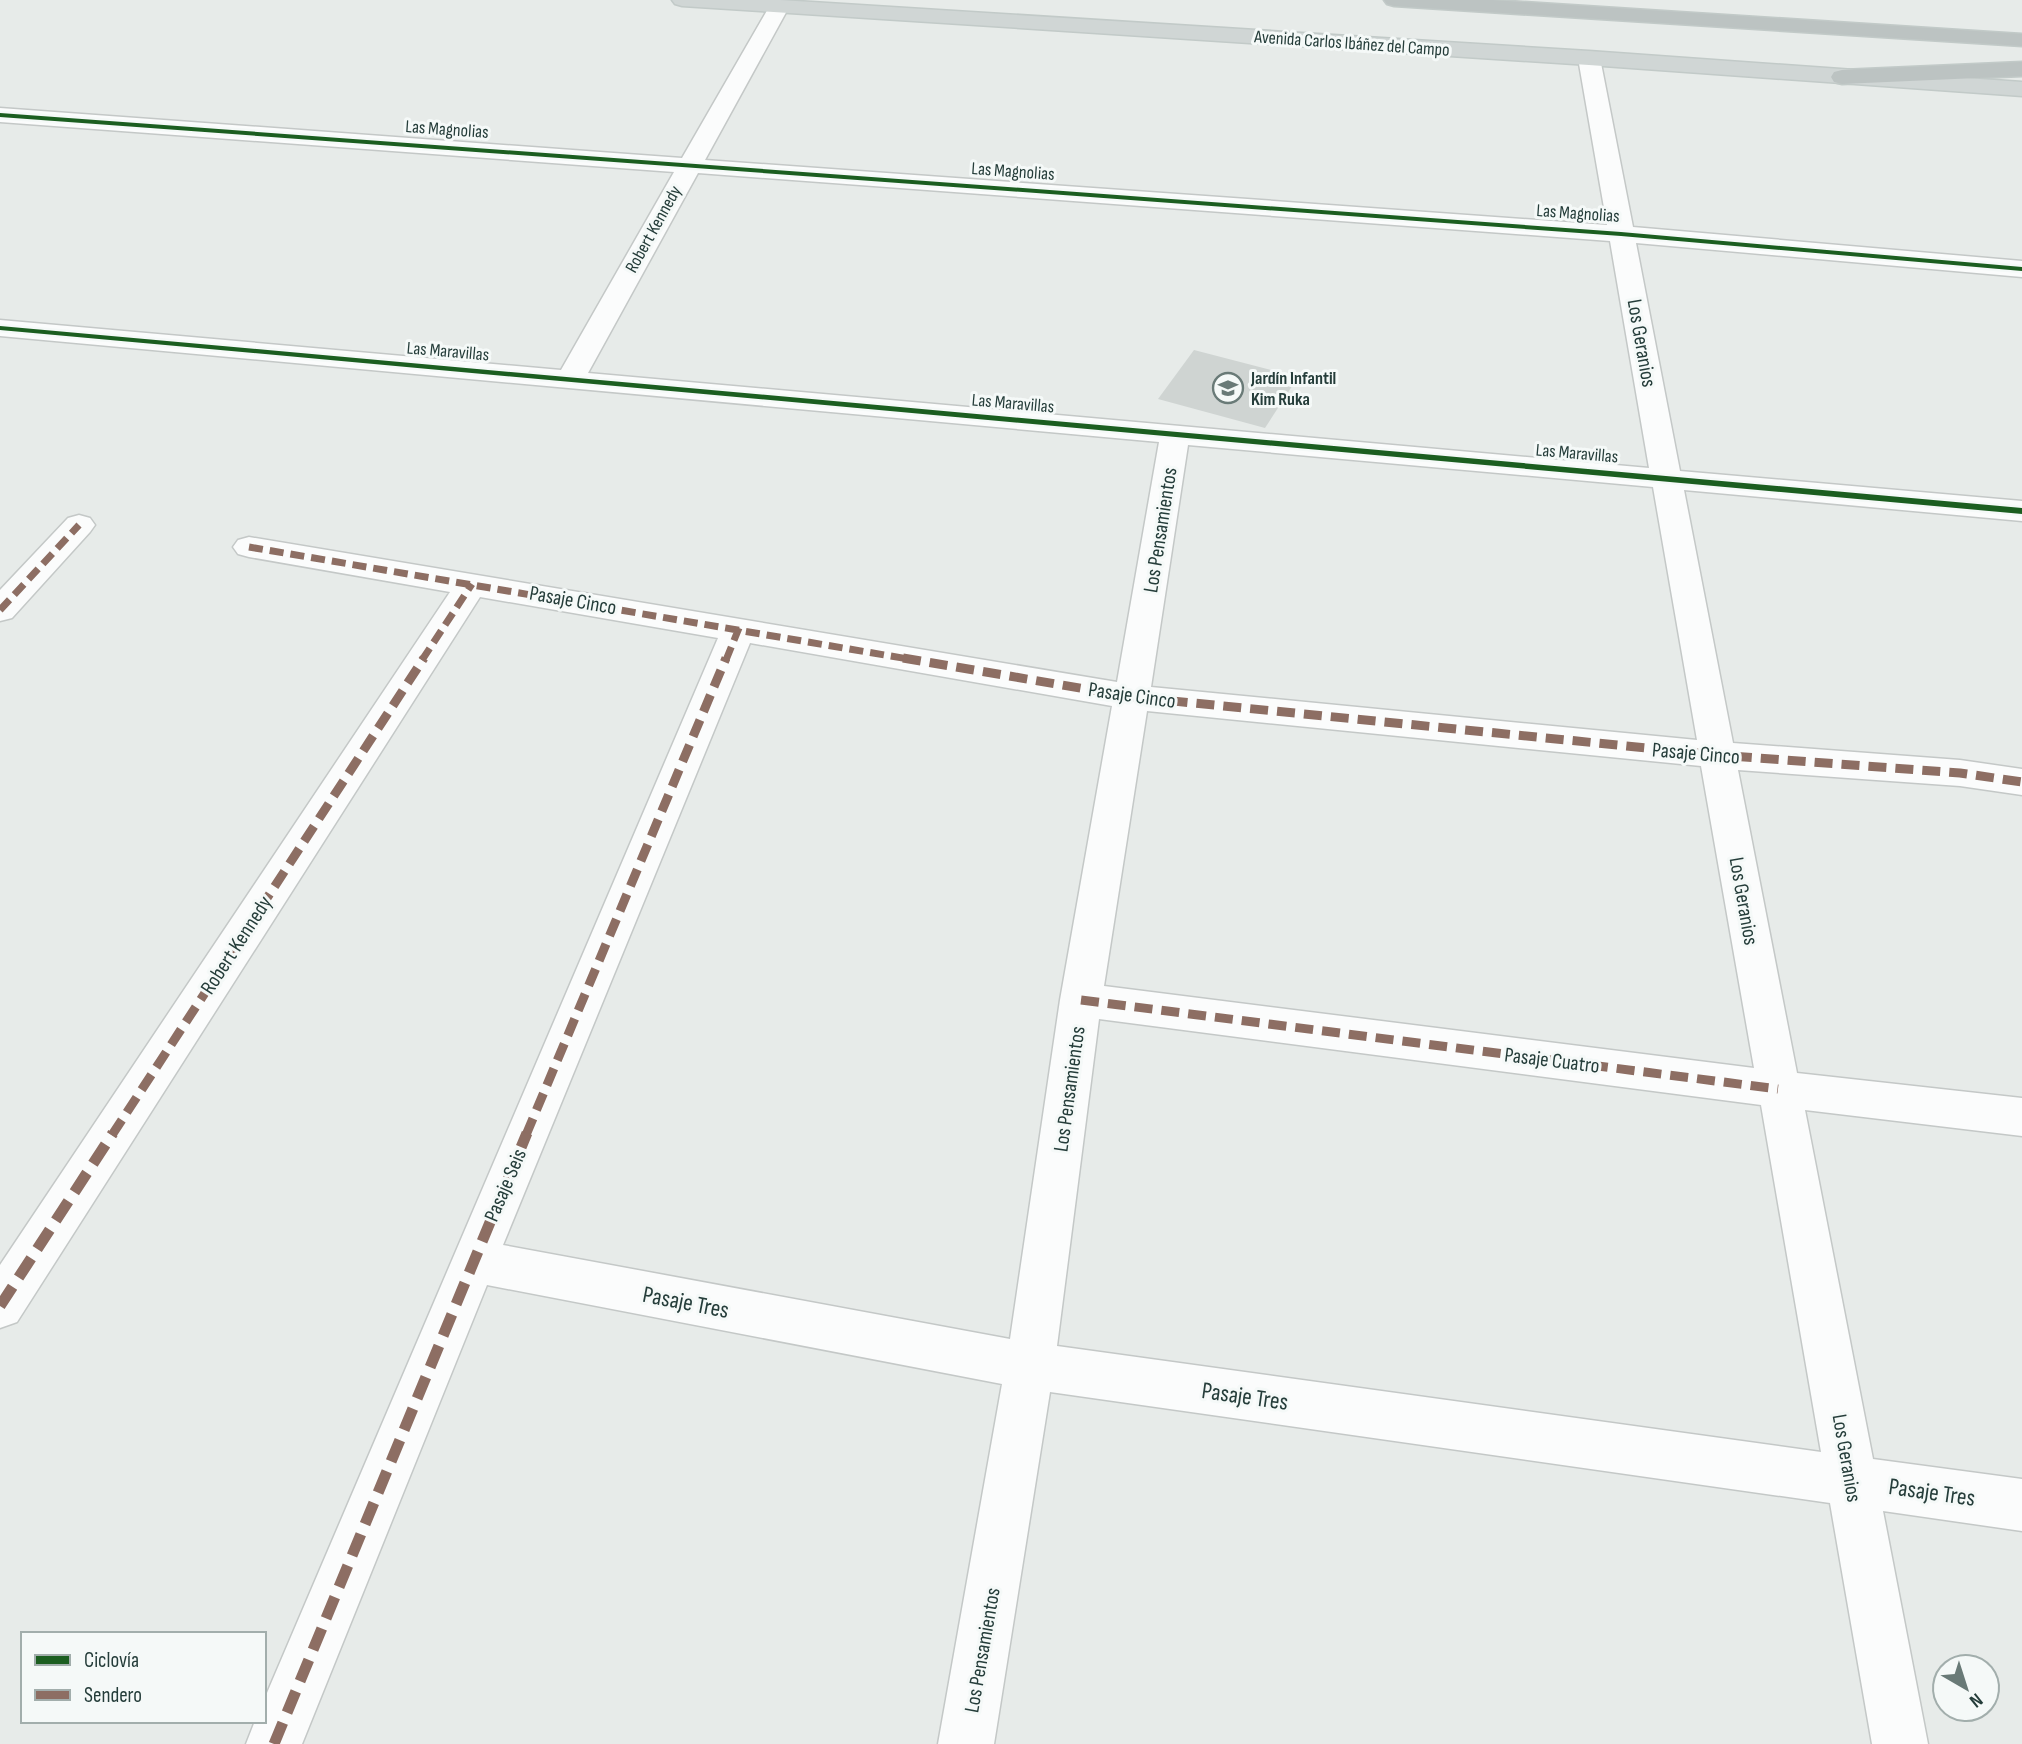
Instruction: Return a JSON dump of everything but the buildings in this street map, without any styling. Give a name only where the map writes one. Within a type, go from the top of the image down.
[{"type":"highway","points":[[1394,0],[2022,40]]},
{"type":"highway","points":[[1621,0],[2022,25]]},
{"type":"highway","points":[[1842,77],[2022,69]]},
{"type":"main road","name":"Avenida Carlos Ibáñez del Campo","points":[[682,0],[1589,58],[2022,89]]},
{"type":"street","name":"Robert Kennedy","points":[[570,379],[779,7]]},
{"type":"street","name":"Los Geranios","points":[[1589,58],[1900,1744]]},
{"type":"street","name":"Las Magnolias","points":[[0,115],[1621,234],[2022,269]]},
{"type":"street","name":"Las Maravillas","points":[[0,328],[2022,511]]},
{"type":"street","name":"Los Pensamientos","points":[[966,1744],[1030,1366],[1082,1000],[1175,435]]},
{"type":"street","points":[[0,610],[79,525]]},
{"type":"street","name":"Pasaje Cinco","points":[[250,547],[1133,697],[1718,755],[1960,773],[2022,782]]},
{"type":"street","name":"Robert Kennedy","points":[[0,1306],[472,583]]},
{"type":"street","name":"Pasaje Seis","points":[[274,1744],[739,628]]},
{"type":"street","name":"Pasaje Cuatro","points":[[1082,1000],[1778,1089],[2022,1117]]},
{"type":"street","name":"Pasaje Tres","points":[[473,1261],[1030,1366],[2022,1505]]},
{"type":"marked path","points":[[0,610],[79,525]]},
{"type":"marked path","points":[[249,547],[1133,697],[1718,755],[1960,773],[2022,782]]},
{"type":"marked path","points":[[0,1306],[472,584]]},
{"type":"marked path","points":[[274,1744],[739,628]]},
{"type":"marked path","points":[[1081,1000],[1778,1089]]},
{"type":"cycle path","points":[[0,115],[1621,234],[2022,269]]},
{"type":"cycle path","points":[[0,328],[2022,511]]},
{"type":"place","name":"Jardín Infantil Kim Ruka","points":[[1228,388]]}]
